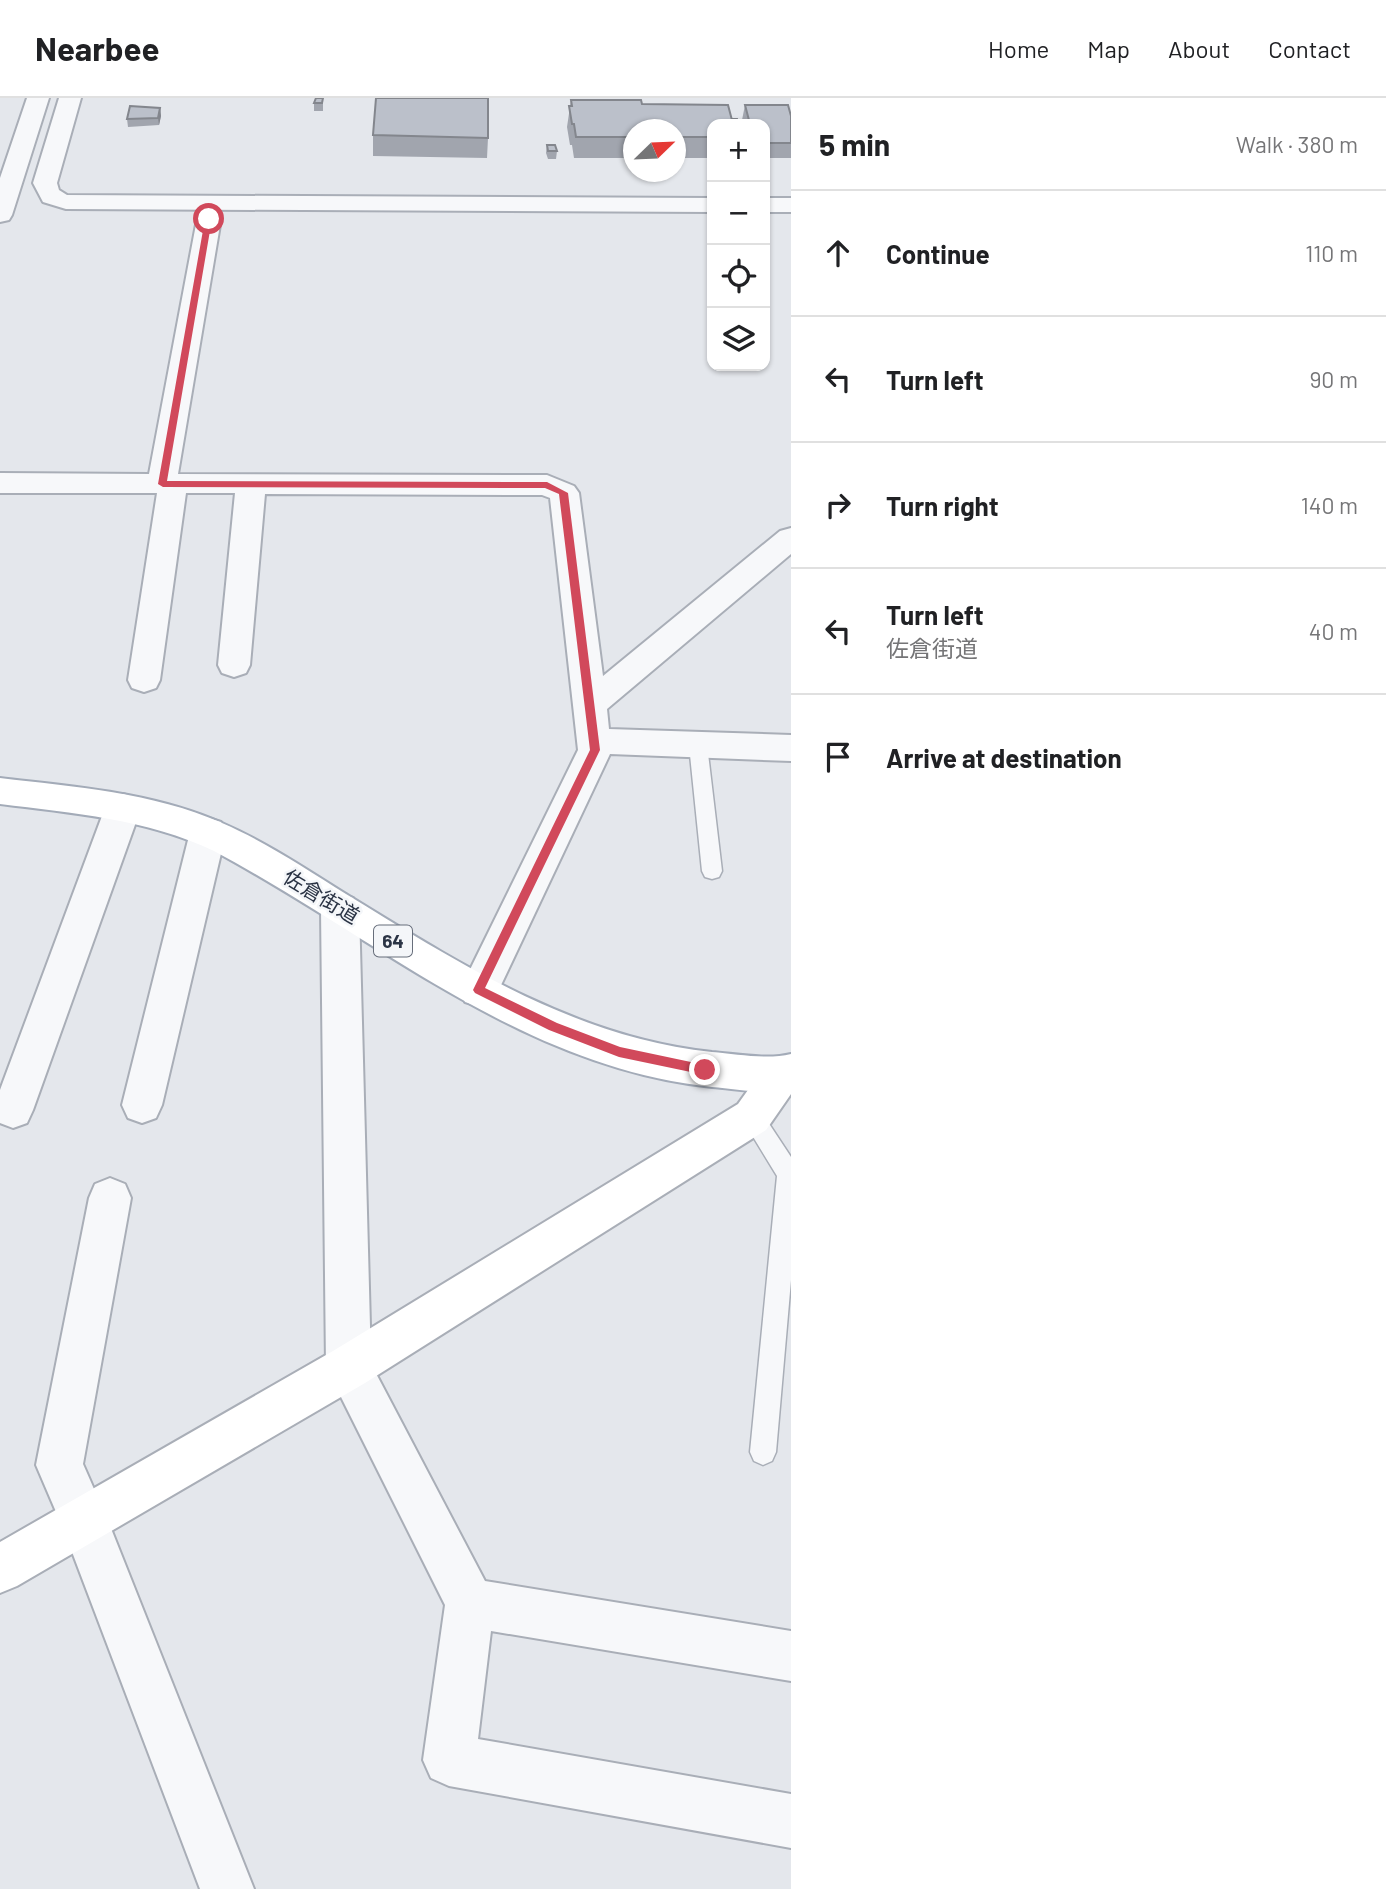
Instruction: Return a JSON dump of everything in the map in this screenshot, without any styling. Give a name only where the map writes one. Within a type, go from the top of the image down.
[{"type":"main road","name":"佐倉街道","points":[[0,791],[156,814],[208,832],[256,857],[479,990],[553,1026],[619,1052],[705,1070],[786,1073]]},
{"type":"main road","points":[[0,1569],[349,1367],[752,1117],[786,1073]]},
{"type":"street","points":[[0,215],[38,98]]},
{"type":"street","points":[[69,98],[45,183],[46,191],[52,198],[66,202],[707,205]]},
{"type":"street","points":[[770,205],[791,205]]},
{"type":"street","points":[[144,680],[168,484],[209,219]]},
{"type":"street","points":[[0,483],[547,485],[564,493],[595,750],[479,990]]},
{"type":"street","points":[[234,665],[251,484]]},
{"type":"street","points":[[590,705],[791,538]]},
{"type":"street","points":[[594,741],[791,748]]},
{"type":"street","points":[[13,1110],[123,808]]},
{"type":"street","points":[[142,1105],[208,832]]},
{"type":"street","points":[[340,909],[349,1367],[470,1603],[449,1760],[791,1821]]},
{"type":"street","points":[[110,1198],[59,1465],[84,1521],[227,1889]]},
{"type":"street","points":[[470,1603],[791,1656]]},
{"type":"lane","points":[[698,745],[712,871]]},
{"type":"lane","points":[[752,1117],[789,1174],[763,1452]]},
{"type":"building","points":[[316,98],[323,98],[322,103],[314,103]]},
{"type":"building","points":[[376,98],[488,98],[488,138],[373,135]]},
{"type":"building","points":[[571,100],[641,100],[642,104],[728,105],[732,119],[707,119],[707,137],[686,137],[686,119],[623,119],[623,137],[576,137],[569,106],[572,106]]},
{"type":"building","points":[[745,105],[788,105],[791,116],[791,143],[770,143],[770,119],[749,119]]},
{"type":"building","points":[[130,106],[160,108],[158,118],[127,119]]},
{"type":"building","points":[[547,145],[555,145],[557,151],[548,151]]},
{"type":"route","points":[[209,219],[163,484],[547,485],[564,493],[595,750],[479,990],[553,1026],[619,1052],[705,1070]]}]
